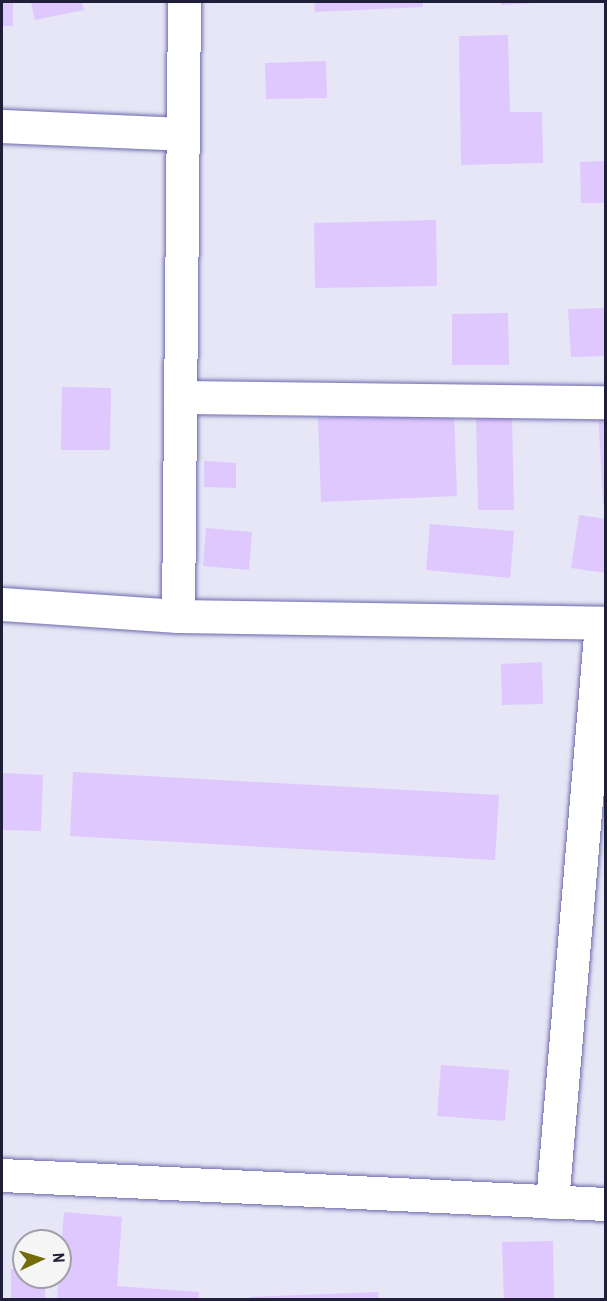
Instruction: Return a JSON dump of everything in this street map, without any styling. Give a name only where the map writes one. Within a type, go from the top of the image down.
[{"type":"street","points":[[178,616],[184,2]]},
{"type":"street","points":[[2,126],[183,134]]},
{"type":"street","points":[[180,397],[606,402]]},
{"type":"street","points":[[2,604],[178,616],[603,622],[591,905],[552,1202]]},
{"type":"street","points":[[2,1175],[606,1204]]},
{"type":"building","points":[[2,2],[13,2],[13,26],[2,26]]},
{"type":"building","points":[[31,2],[82,2],[84,10],[35,20]]},
{"type":"building","points":[[314,2],[423,2],[423,7],[315,12]]},
{"type":"building","points":[[501,2],[536,2],[536,3],[501,5]]},
{"type":"building","points":[[508,35],[510,112],[542,112],[543,163],[461,165],[459,36]]},
{"type":"building","points":[[326,61],[327,98],[266,99],[265,63]]},
{"type":"building","points":[[606,161],[606,203],[581,203],[580,162]]},
{"type":"building","points":[[436,220],[437,286],[315,288],[314,223]]},
{"type":"building","points":[[606,308],[606,356],[571,357],[568,309]]},
{"type":"building","points":[[508,313],[509,365],[452,365],[452,314]]},
{"type":"building","points":[[62,387],[111,388],[110,450],[61,450]]},
{"type":"building","points":[[606,409],[606,505],[603,505],[598,410]]},
{"type":"building","points":[[454,412],[457,496],[321,502],[318,418]]},
{"type":"building","points":[[512,415],[514,510],[478,510],[476,416]]},
{"type":"building","points":[[204,461],[236,463],[236,488],[204,487]]},
{"type":"building","points":[[579,515],[606,519],[606,573],[571,568]]},
{"type":"building","points":[[430,524],[514,531],[510,578],[426,570]]},
{"type":"building","points":[[206,528],[252,532],[249,570],[203,566]]},
{"type":"building","points":[[542,662],[543,704],[502,705],[501,664]]},
{"type":"building","points":[[73,772],[499,795],[495,860],[70,836]]},
{"type":"building","points":[[2,773],[43,775],[41,831],[2,830]]},
{"type":"building","points":[[441,1065],[509,1070],[505,1121],[437,1116]]},
{"type":"building","points":[[64,1212],[122,1217],[117,1286],[199,1292],[199,1300],[57,1300],[58,1289],[72,1289],[72,1229],[63,1229]]},
{"type":"building","points":[[553,1241],[554,1300],[504,1300],[502,1242]]},
{"type":"building","points":[[11,1269],[12,1289],[45,1289],[45,1300],[11,1300]]},
{"type":"building","points":[[378,1292],[379,1300],[250,1300],[250,1297]]}]
